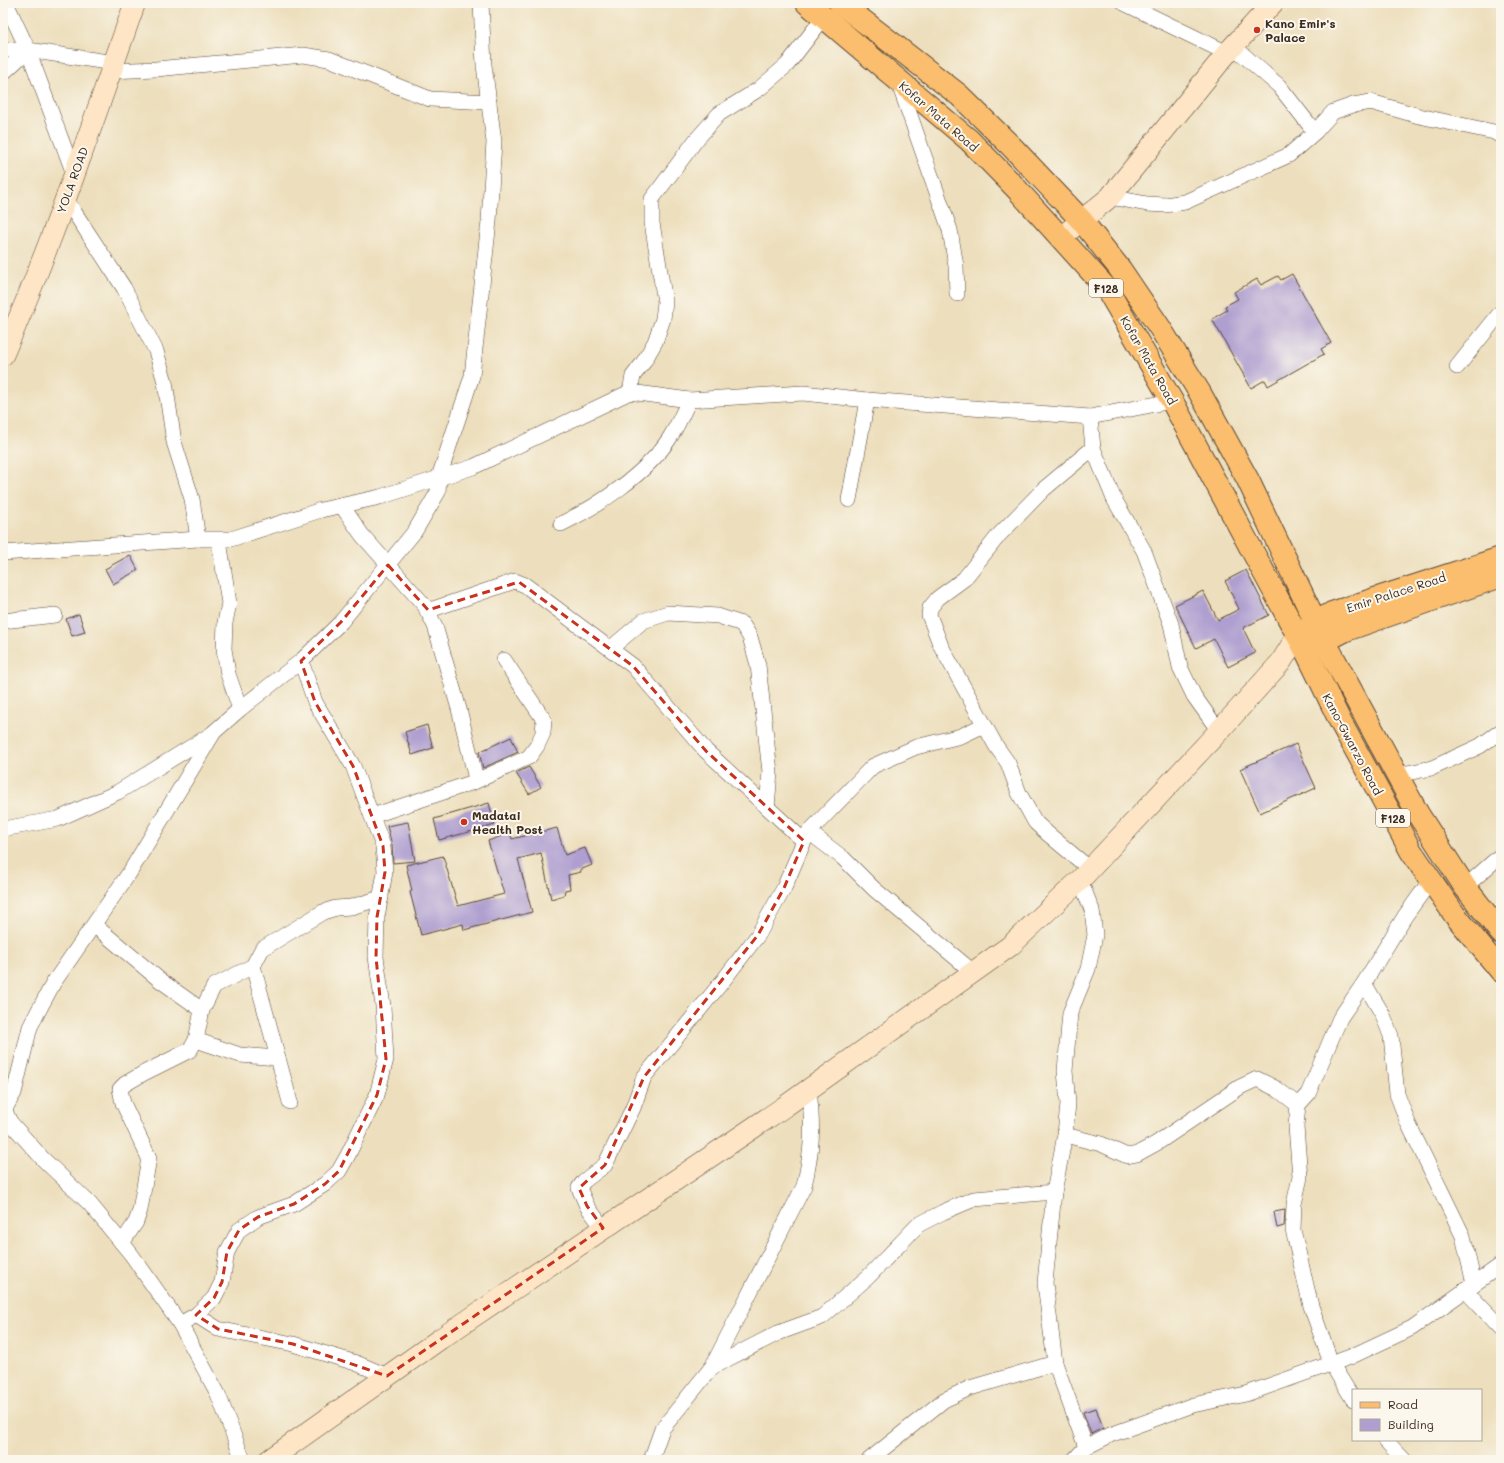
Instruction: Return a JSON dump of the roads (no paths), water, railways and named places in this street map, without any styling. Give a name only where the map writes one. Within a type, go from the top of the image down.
[{"type":"main road","name":"YOLA ROAD","points":[[3,354],[22,312],[65,198],[135,3]]},
{"type":"main road","name":"Kofar Mata Road","points":[[806,3],[969,140],[1014,186],[1107,289],[1309,643]]},
{"type":"main road","name":"Kofar Mata Road","points":[[840,3],[959,95],[1013,148],[1082,221],[1120,269],[1160,328],[1200,393],[1248,480],[1316,622],[1309,643]]},
{"type":"main road","points":[[1060,238],[1110,197],[1230,50],[1274,3]]},
{"type":"main road","name":"Emir Palace Road","points":[[1316,622],[1332,613],[1501,558]]},
{"type":"main road","name":"Emir Palace Road","points":[[1309,643],[1501,576]]},
{"type":"main road","points":[[270,1460],[388,1376],[809,1089],[1010,946],[1085,874],[1281,662],[1309,643]]},
{"type":"main road","name":"Kano-Gwarzo Road","points":[[1309,643],[1397,775],[1418,814],[1465,887],[1501,933]]},
{"type":"main road","name":"Kano-Gwarzo Road","points":[[1309,643],[1341,723],[1411,851],[1454,914],[1501,971]]},
{"type":"street","points":[[6,3],[28,50],[74,174]]},
{"type":"street","points":[[3,829],[58,819],[118,792],[214,732],[240,709],[301,661],[341,622],[415,531],[438,492],[439,478],[472,376],[489,221],[494,142],[484,65],[481,3]]},
{"type":"street","points":[[1124,3],[1230,50],[1279,86],[1315,132]]},
{"type":"street","points":[[630,392],[633,376],[643,363],[655,342],[663,319],[665,302],[652,223],[652,199],[696,140],[719,114],[759,89],[787,65],[824,17]]},
{"type":"street","points":[[3,50],[28,50],[113,67],[156,69],[303,55],[329,59],[430,99],[489,102]]},
{"type":"street","points":[[3,73],[28,50]]},
{"type":"street","points":[[897,80],[950,230],[956,266],[957,294]]},
{"type":"street","points":[[1110,197],[1147,204],[1165,205],[1186,202],[1288,155],[1315,132],[1333,112],[1353,105],[1372,102],[1419,116],[1494,132],[1501,136]]},
{"type":"street","points":[[65,198],[124,288],[156,351],[165,382],[174,442],[192,499],[198,539]]},
{"type":"street","points":[[1457,366],[1501,312]]},
{"type":"street","points":[[3,553],[198,539],[231,540],[321,510],[380,497],[473,467],[630,392],[689,400],[804,393],[867,400],[1090,417],[1172,401]]},
{"type":"street","points":[[561,524],[579,515],[616,492],[647,464],[669,439],[689,400]]},
{"type":"street","points":[[849,500],[867,400]]},
{"type":"street","points":[[1090,417],[1093,448],[1114,499],[1144,551],[1171,624],[1180,668],[1194,696],[1219,730]]},
{"type":"street","points":[[1086,1447],[1055,1363],[1046,1284],[1054,1192],[1065,1135],[1068,1103],[1065,1071],[1070,1013],[1088,969],[1095,935],[1092,910],[1085,874],[1035,822],[1018,794],[1008,762],[984,725],[941,646],[929,615],[930,608],[938,598],[964,579],[999,535],[1044,489],[1093,448]]},
{"type":"street","points":[[342,506],[362,535],[388,565],[410,587],[427,610],[435,626],[459,709],[476,779]]},
{"type":"street","points":[[219,540],[229,602],[225,623],[224,649],[228,674],[240,709]]},
{"type":"street","points":[[427,610],[514,581],[520,582],[611,648],[633,666],[706,751],[767,807],[807,836],[843,858],[874,889],[973,972]]},
{"type":"street","points":[[611,648],[643,621],[668,613],[718,616],[742,624],[750,637],[758,665],[770,772],[767,807]]},
{"type":"street","points":[[3,621],[55,615]]},
{"type":"street","points":[[372,816],[474,782],[476,779],[529,757],[537,746],[543,733],[544,720],[504,660]]},
{"type":"street","points":[[180,1324],[196,1314],[214,1298],[222,1282],[227,1252],[239,1230],[258,1218],[294,1204],[325,1184],[338,1171],[348,1155],[377,1095],[386,1059],[383,1006],[376,957],[377,917],[385,872],[383,846],[353,766],[315,702],[301,661]]},
{"type":"street","points":[[604,1228],[587,1206],[579,1188],[584,1181],[605,1165],[633,1108],[644,1077],[758,935],[784,888],[807,836],[873,766],[916,747],[960,736],[984,725]]},
{"type":"street","points":[[1397,775],[1432,768],[1480,746],[1501,731]]},
{"type":"street","points":[[214,732],[130,872],[54,982],[30,1027],[14,1093],[5,1111],[10,1122],[38,1154],[90,1204],[122,1243],[180,1324],[218,1394],[243,1460]]},
{"type":"street","points":[[1465,887],[1501,855]]},
{"type":"street","points":[[1352,1397],[1331,1363],[1311,1306],[1293,1230],[1294,1204],[1300,1177],[1296,1127],[1298,1105],[1308,1094],[1340,1018],[1364,983],[1405,916],[1431,880]]},
{"type":"street","points":[[122,1243],[136,1222],[140,1210],[149,1158],[124,1103],[120,1089],[125,1084],[144,1073],[190,1050],[196,1040],[202,1010],[214,986],[253,966],[262,949],[323,912],[336,908],[351,907],[381,898]]},
{"type":"street","points":[[94,925],[161,981],[202,1010]]},
{"type":"street","points":[[253,966],[290,1102]]},
{"type":"street","points":[[1364,983],[1383,1015],[1391,1036],[1397,1094],[1408,1123],[1463,1236],[1469,1287],[1501,1328]]},
{"type":"street","points":[[196,1040],[240,1055],[278,1058]]},
{"type":"street","points":[[1065,1135],[1102,1144],[1127,1156],[1137,1154],[1163,1139],[1240,1087],[1257,1079],[1277,1089],[1298,1105]]},
{"type":"street","points":[[651,1460],[662,1429],[712,1367],[804,1186],[811,1158],[813,1129],[809,1089]]},
{"type":"street","points":[[712,1367],[778,1333],[822,1317],[868,1276],[918,1225],[943,1212],[974,1199],[1054,1192]]},
{"type":"street","points":[[1074,1460],[1086,1447],[1110,1435],[1193,1405],[1246,1394],[1350,1357],[1412,1328],[1501,1265]]},
{"type":"street","points":[[196,1314],[218,1329],[293,1344],[356,1363],[388,1376]]},
{"type":"street","points":[[869,1460],[944,1400],[970,1388],[1055,1363]]},
{"type":"street","points":[[1386,1441],[1404,1460]]},
{"type":"place","name":"Kano Emir's Palace","points":[[1257,30]]},
{"type":"place","name":"Madatai Health Post","points":[[464,822]]}]
